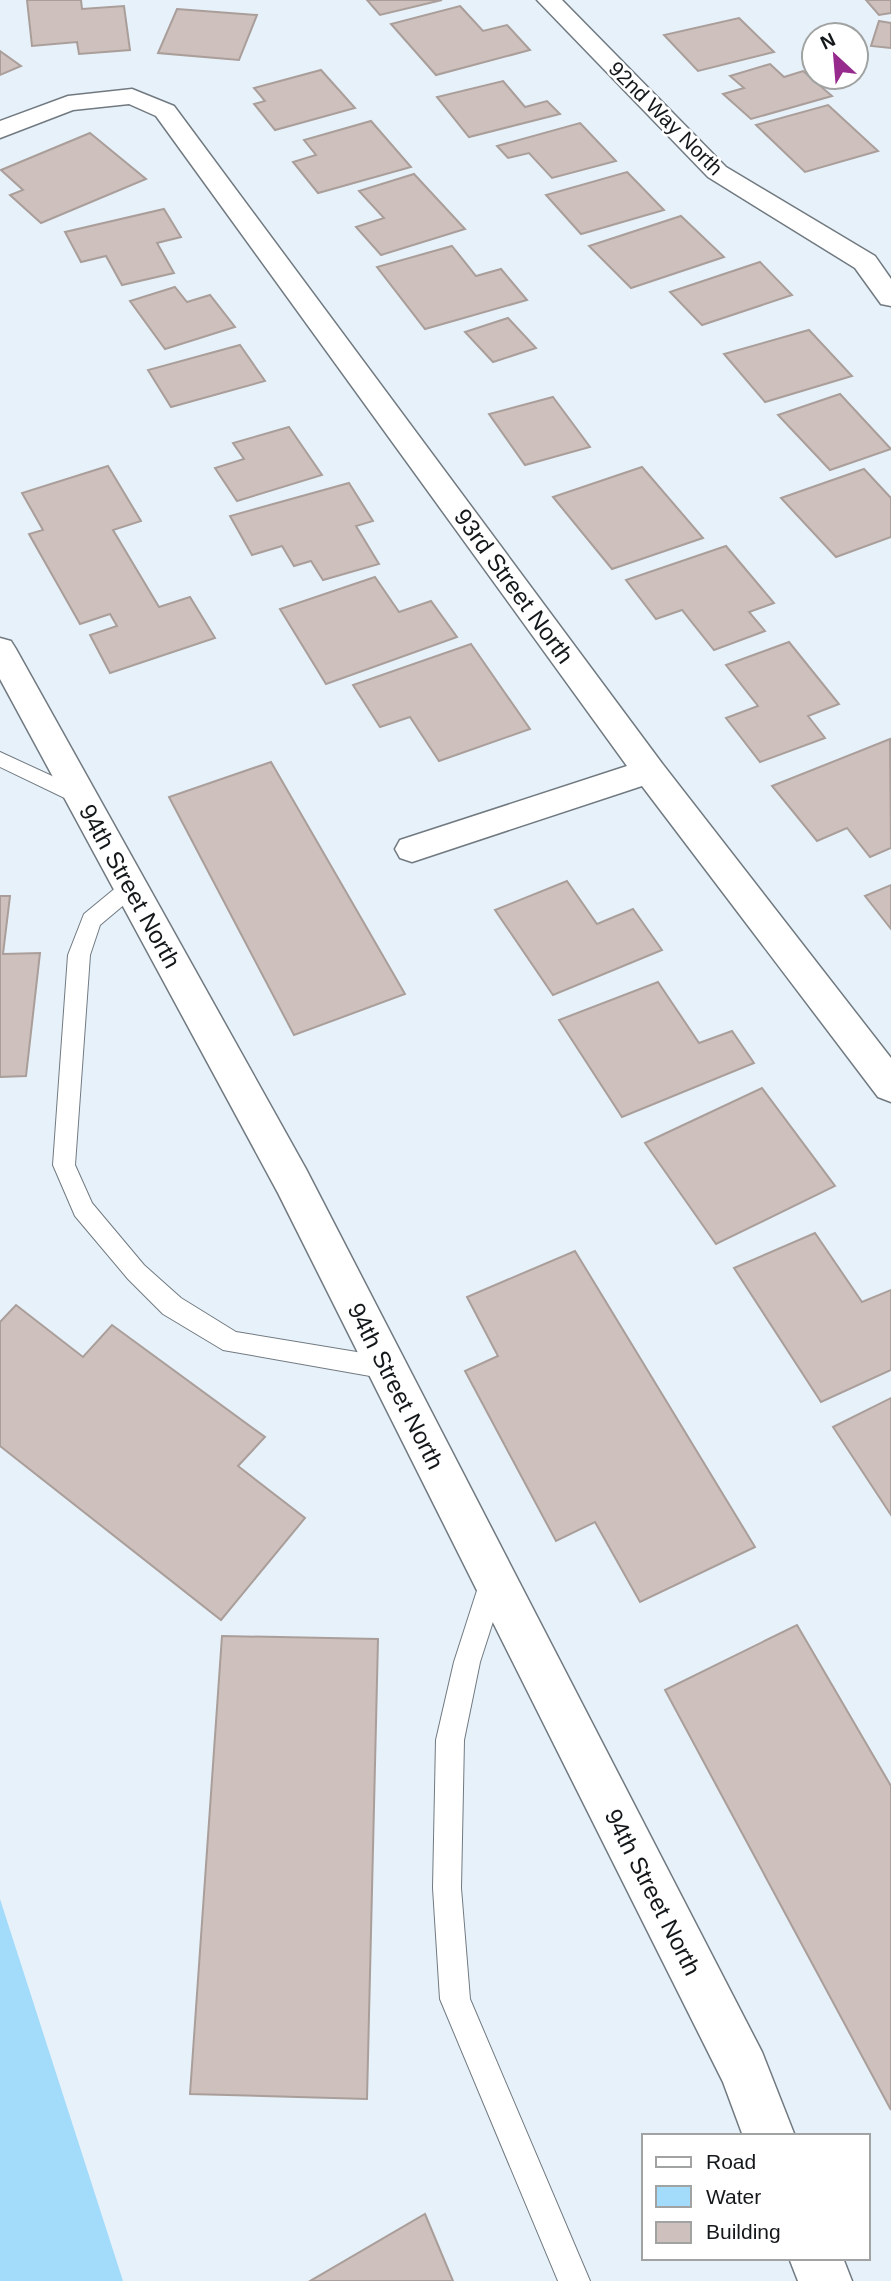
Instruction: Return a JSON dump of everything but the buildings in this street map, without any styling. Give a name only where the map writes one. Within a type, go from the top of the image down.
[{"type":"street","name":"92nd Way North","points":[[549,0],[717,172],[865,262],[891,298]]},
{"type":"street","name":"93rd Street North","points":[[0,130],[68,103],[132,96],[165,111],[649,771],[891,1086]]},
{"type":"street","name":"94th Street North","points":[[0,649],[292,1181],[744,2070],[768,2134]]},
{"type":"street","points":[[412,849],[649,771]]},
{"type":"street","points":[[818,2260],[825,2281]]},
{"type":"lane","points":[[0,759],[82,798]]},
{"type":"lane","points":[[131,887],[91,920],[79,955],[64,1165],[83,1209],[136,1272],[172,1306],[232,1342],[387,1368]]},
{"type":"lane","points":[[494,1578],[467,1662],[450,1740],[447,1888],[455,1998],[574,2281]]},
{"type":"water","points":[[0,1899],[123,2281],[0,2281]]}]
